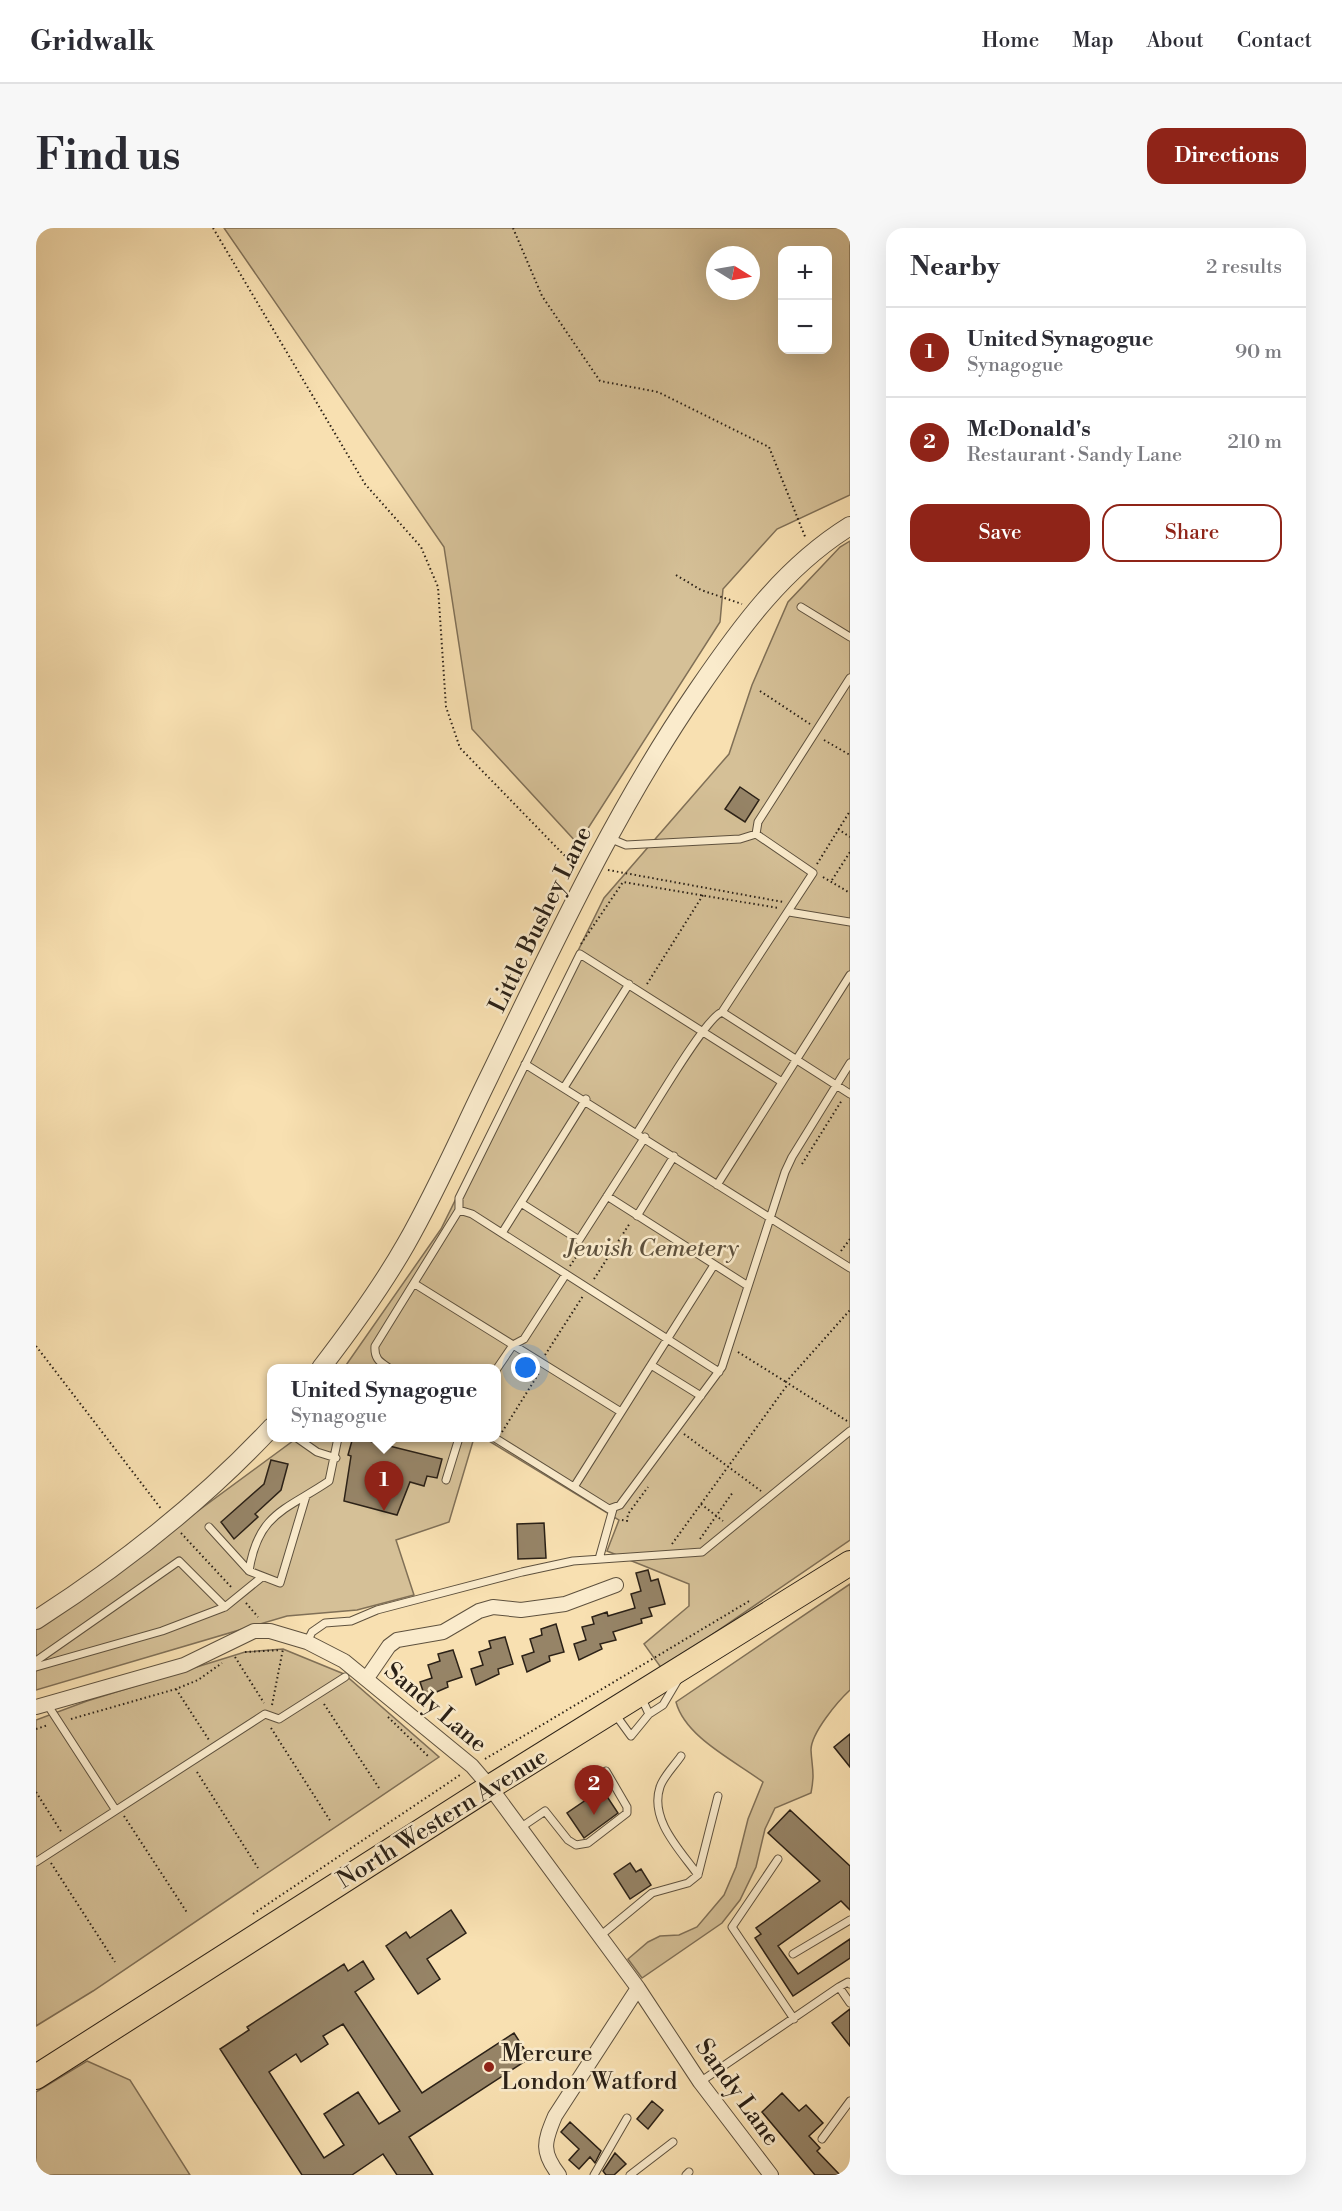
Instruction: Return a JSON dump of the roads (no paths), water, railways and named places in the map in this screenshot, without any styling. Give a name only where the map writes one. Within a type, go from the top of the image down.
[{"type":"highway","name":"North Western Avenue","points":[[36,2077],[490,1786],[613,1712],[645,1705],[685,1668],[850,1563]]},
{"type":"street","name":"Little Bushey Lane","points":[[324,1364],[352,1328],[405,1245],[606,837],[664,740],[756,610],[792,569],[850,526]]},
{"type":"street","points":[[36,1620],[120,1564],[172,1523],[267,1432]]},
{"type":"street","points":[[367,1678],[389,1646],[397,1640],[442,1632],[479,1611],[493,1607],[521,1610],[566,1604],[616,1585]]},
{"type":"street","name":"Sandy Lane","points":[[42,1706],[184,1665],[235,1638],[254,1631],[270,1630],[286,1634],[344,1661],[472,1766],[490,1786],[638,1988],[700,2082],[771,2175]]},
{"type":"street","points":[[559,2175],[545,2149],[546,2135],[555,2116],[638,1988]]},
{"type":"lane","points":[[801,607],[850,637]]},
{"type":"lane","points":[[756,834],[758,822],[850,678]]},
{"type":"lane","points":[[606,837],[626,845],[740,839],[756,834]]},
{"type":"lane","points":[[638,1132],[704,1031],[716,1014],[722,1012],[813,873],[756,834]]},
{"type":"lane","points":[[789,912],[850,922]]},
{"type":"lane","points":[[383,1364],[377,1360],[375,1346],[459,1210],[459,1198],[580,954],[783,1082]]},
{"type":"lane","points":[[717,1185],[850,975]]},
{"type":"lane","points":[[565,1086],[629,984]]},
{"type":"lane","points":[[722,1012],[850,1094]]},
{"type":"lane","points":[[599,1560],[613,1509],[620,1505],[719,1372],[792,1157],[850,1063]]},
{"type":"lane","points":[[525,1064],[586,1099],[717,1185],[850,1268]]},
{"type":"lane","points":[[502,1233],[586,1099]]},
{"type":"lane","points":[[521,1203],[579,1240],[645,1137]]},
{"type":"lane","points":[[637,1216],[674,1156]]},
{"type":"lane","points":[[607,1196],[748,1286]]},
{"type":"lane","points":[[459,1210],[472,1214],[719,1372]]},
{"type":"lane","points":[[574,1487],[714,1265]]},
{"type":"lane","points":[[500,1364],[513,1345],[524,1339],[566,1274]]},
{"type":"lane","points":[[415,1284],[621,1412]]},
{"type":"lane","points":[[651,1365],[701,1396]]},
{"type":"lane","points":[[307,1642],[317,1627],[325,1623],[351,1621],[377,1610],[522,1572],[573,1561],[688,1554],[708,1548],[850,1431]]},
{"type":"lane","points":[[501,1441],[613,1509]]},
{"type":"lane","points":[[304,1442],[317,1452],[336,1458]]},
{"type":"lane","points":[[249,1571],[252,1554],[263,1526],[288,1504],[306,1496],[329,1481],[336,1458],[338,1442]]},
{"type":"lane","points":[[446,1480],[457,1442]]},
{"type":"lane","points":[[209,1527],[249,1571],[280,1583],[306,1496]]},
{"type":"lane","points":[[36,1661],[179,1561],[225,1607]]},
{"type":"lane","points":[[36,1667],[162,1631],[225,1607],[262,1576]]},
{"type":"lane","points":[[36,1862],[213,1746],[267,1715],[279,1719],[345,1677]]},
{"type":"lane","points":[[42,1706],[59,1722],[117,1809]]},
{"type":"lane","points":[[681,1756],[660,1787],[659,1804],[664,1827],[698,1875]]},
{"type":"lane","points":[[520,1828],[545,1811],[568,1840],[576,1845],[588,1843],[627,1814],[627,1807],[606,1770]]},
{"type":"lane","points":[[600,1936],[652,1893],[688,1883],[698,1875],[718,1796]]},
{"type":"lane","points":[[777,1859],[732,1927],[794,2019]]},
{"type":"lane","points":[[793,1954],[850,1920]]},
{"type":"lane","points":[[700,2082],[849,1982]]},
{"type":"lane","points":[[839,1987],[850,2003]]},
{"type":"lane","points":[[822,2139],[850,2101]]},
{"type":"lane","points":[[594,2175],[627,2118]]},
{"type":"lane","points":[[630,2175],[673,2142]]},
{"type":"place","name":"United Synagogue","points":[[384,1511]]},
{"type":"place","name":"McDonald's","points":[[594,1815]]},
{"type":"place","name":"Mercure London Watford","points":[[489,2067]]},
{"type":"park label","name":"Jewish Cemetery","points":[[652,1248]]}]
